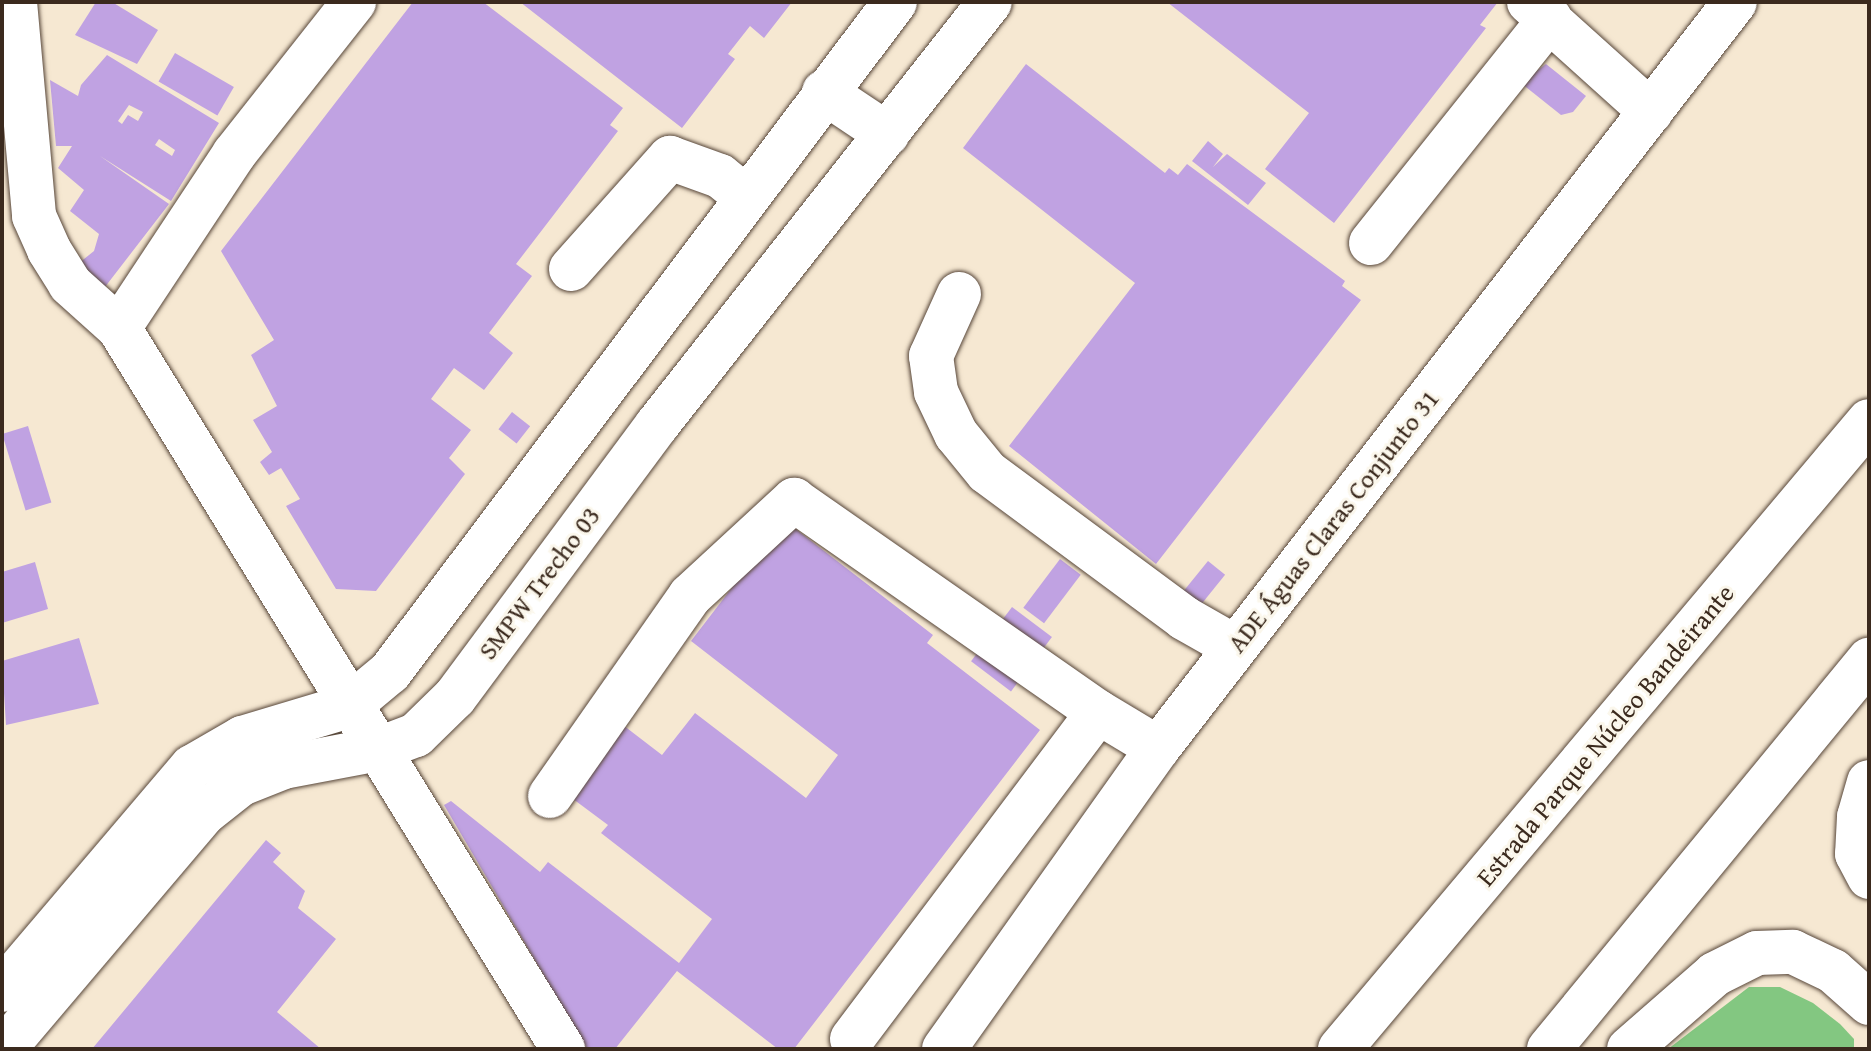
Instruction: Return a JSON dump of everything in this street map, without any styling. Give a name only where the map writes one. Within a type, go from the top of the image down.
[{"type":"main road","points":[[15,2],[34,216],[70,284]]},
{"type":"main road","points":[[119,328],[234,154],[354,2]]},
{"type":"main road","points":[[2,990],[192,767],[242,738],[349,706],[390,672],[607,379],[895,2]]},
{"type":"main road","name":"SMPW Trecho 03","points":[[4,1049],[203,814],[241,784],[284,767],[379,749],[416,735],[455,697],[657,425],[990,2]]},
{"type":"main road","name":"ADE Águas Claras Conjunto 31","points":[[944,1049],[1158,748],[1735,2]]},
{"type":"main road","points":[[1371,243],[1540,11],[1651,112]]},
{"type":"main road","points":[[824,92],[887,134]]},
{"type":"main road","points":[[571,269],[670,158],[720,176],[746,197]]},
{"type":"main road","points":[[2,209],[17,246],[70,284],[119,328],[563,1049]]},
{"type":"main road","points":[[959,294],[931,356],[936,392],[956,434],[987,472],[1184,618],[1235,647]]},
{"type":"main road","points":[[607,379],[657,425]]},
{"type":"main road","name":"Estrada Parque Núcleo Bandeirante","points":[[1340,1049],[1869,421]]},
{"type":"main road","points":[[550,796],[690,596],[794,500],[1098,712],[1158,748]]},
{"type":"main road","points":[[1549,1049],[1869,660]]},
{"type":"main road","points":[[852,1039],[1098,712]]},
{"type":"main road","points":[[1869,782],[1859,817],[1857,854],[1869,877]]},
{"type":"main road","points":[[1629,1049],[1715,974],[1757,953],[1793,952],[1833,971],[1869,1003]]},
{"type":"green space","points":[[1749,987],[1780,987],[1813,1003],[1854,1039],[1854,1049],[1668,1049]]},
{"type":"building","points":[[96,2],[112,2],[158,30],[137,64],[75,35]]},
{"type":"building","points":[[413,2],[483,2],[623,108],[610,125],[618,131],[516,264],[532,276],[489,333],[513,353],[484,390],[454,368],[431,399],[471,430],[449,458],[465,474],[376,591],[336,589],[286,506],[300,499],[281,468],[269,475],[260,462],[272,452],[253,420],[277,406],[251,355],[274,340],[221,251]]},
{"type":"building","points":[[520,2],[792,2],[764,38],[750,26],[728,54],[735,59],[682,128]]},
{"type":"building","points":[[1167,2],[1498,2],[1480,25],[1486,28],[1334,223],[1265,169],[1309,113]]},
{"type":"building","points":[[175,53],[234,87],[217,116],[158,82]]},
{"type":"building","points":[[107,55],[219,123],[171,201],[100,156],[169,204],[105,287],[79,263],[94,251],[99,234],[70,211],[84,190],[58,168],[72,146],[56,146],[50,80],[78,96],[81,85]],"holes":[[[129,105],[143,112],[138,121],[128,115],[122,124],[118,121]],[[159,139],[175,150],[172,156],[155,145]]]},
{"type":"building","points":[[1026,64],[1165,173],[1169,168],[1178,175],[1187,164],[1345,281],[1342,286],[1361,300],[1156,564],[1009,446],[1135,283],[963,148]]},
{"type":"building","points":[[1546,64],[1586,96],[1573,112],[1561,115],[1521,83]]},
{"type":"building","points":[[1208,141],[1223,154],[1213,167],[1227,154],[1266,183],[1248,205],[1192,161]]},
{"type":"building","points":[[512,412],[530,426],[517,443],[498,429]]},
{"type":"building","points":[[28,426],[51,503],[26,510],[2,434]]},
{"type":"building","points":[[784,520],[933,635],[927,643],[1040,730],[794,1049],[778,1049],[677,971],[615,1049],[587,1049],[444,805],[451,801],[540,872],[548,862],[679,963],[712,919],[601,833],[608,825],[565,793],[619,722],[662,755],[695,713],[806,798],[838,755],[691,641]]},
{"type":"building","points":[[1060,559],[1081,575],[1044,623],[1023,608]]},
{"type":"building","points":[[1208,561],[1225,575],[1199,607],[1182,593]]},
{"type":"building","points":[[35,562],[48,609],[2,623],[2,572]]},
{"type":"building","points":[[1012,607],[1052,637],[1011,691],[971,661]]},
{"type":"building","points":[[79,638],[99,704],[6,725],[2,661]]},
{"type":"building","points":[[266,840],[281,853],[273,862],[305,891],[298,908],[336,939],[277,1012],[321,1049],[92,1049]]}]
